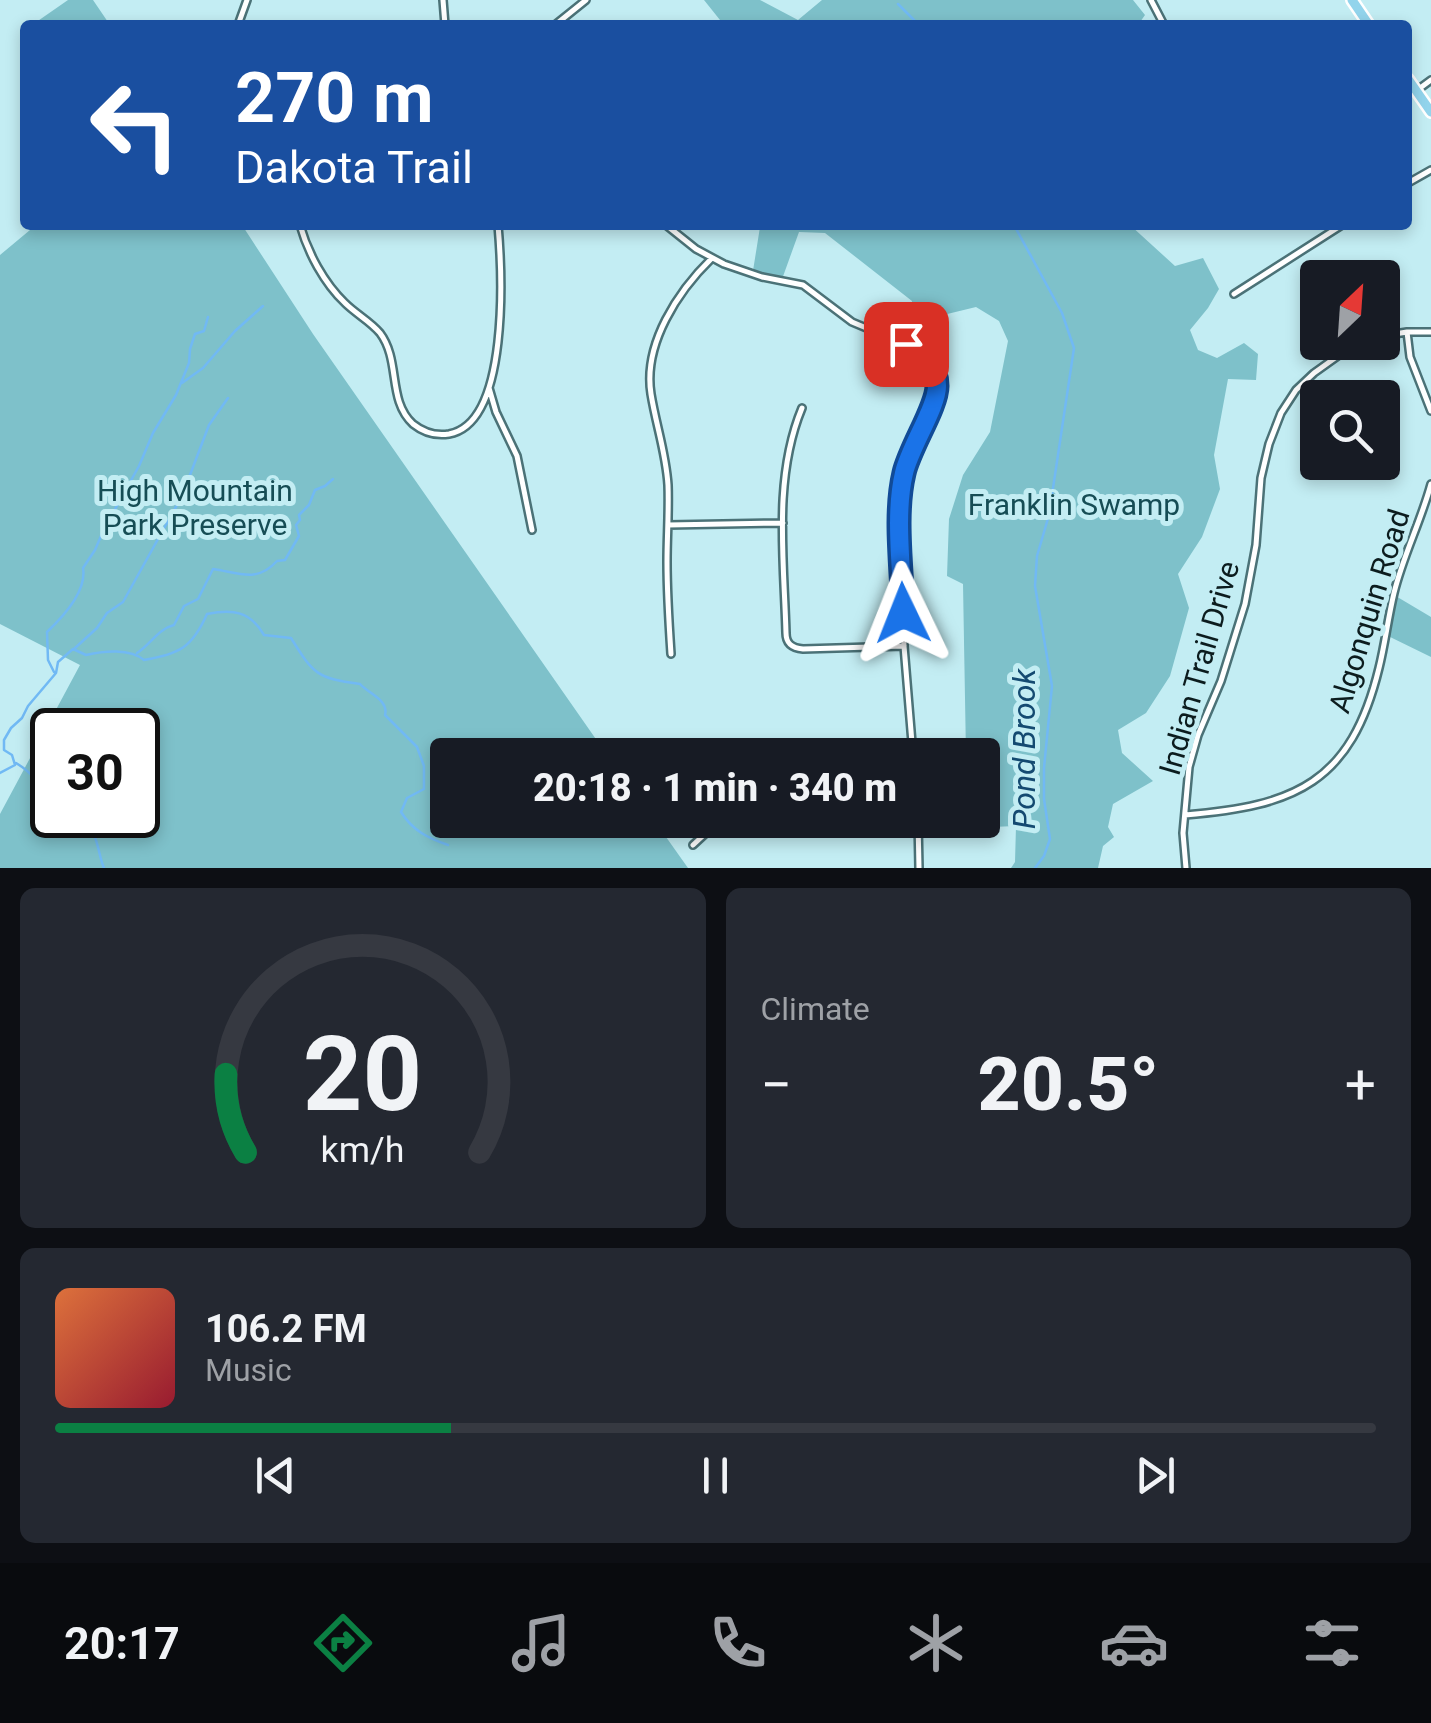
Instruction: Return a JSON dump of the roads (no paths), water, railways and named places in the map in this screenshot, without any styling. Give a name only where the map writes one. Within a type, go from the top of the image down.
[{"type":"main road","points":[[1412,85],[1431,112]]},
{"type":"street","points":[[561,20],[586,0]]},
{"type":"street","points":[[1416,91],[1431,80]]},
{"type":"street","points":[[302,230],[326,280],[344,303],[372,324],[384,339],[392,358],[397,398],[405,414],[416,426],[436,434],[460,430],[477,416],[488,385],[499,338],[502,299],[498,230]]},
{"type":"street","points":[[672,230],[712,258],[762,277],[803,285],[852,322],[914,348],[931,364],[936,394],[912,448],[901,490],[904,646],[912,738]]},
{"type":"street","points":[[1234,294],[1334,230]]},
{"type":"street","points":[[671,654],[666,464],[652,399],[651,366],[660,334],[676,302],[712,258]]},
{"type":"street","points":[[1406,332],[1410,357],[1431,411]]},
{"type":"street","points":[[1400,333],[1431,332]]},
{"type":"street","name":"Indian Trail Drive","points":[[1186,868],[1186,784],[1192,751],[1221,681],[1245,604],[1256,545],[1261,478],[1276,425],[1288,400],[1333,360]]},
{"type":"street","points":[[488,385],[517,456],[532,530]]},
{"type":"street","points":[[802,408],[786,468],[788,643],[803,649],[904,646]]},
{"type":"street","name":"Algonquin Road","points":[[1185,816],[1245,809],[1276,800],[1322,774],[1347,747],[1374,687],[1399,574],[1431,484]]},
{"type":"street","points":[[668,525],[784,523]]},
{"type":"street","points":[[694,846],[702,838]]},
{"type":"street","points":[[918,838],[919,868]]},
{"type":"waterway","name":"Pond Brook","points":[[898,4],[914,20]]},
{"type":"waterway","name":"Pond Brook","points":[[1017,230],[1062,313],[1074,348],[1049,515],[1037,556],[1035,586],[1052,686],[1044,768],[1050,839],[1035,868]]},
{"type":"waterway","points":[[182,383],[203,368],[263,306]]},
{"type":"waterway","points":[[54,672],[48,660],[47,632],[78,594],[83,568],[176,395],[195,334],[204,331],[208,317]]},
{"type":"waterway","points":[[75,648],[107,613],[123,602],[182,496],[209,425],[228,398]]},
{"type":"waterway","points":[[137,653],[174,625],[184,606],[198,599],[213,569],[255,574],[285,560],[299,536],[299,515],[309,505],[315,490],[333,479]]},
{"type":"waterway","points":[[0,773],[15,765],[12,755],[4,750],[4,740],[11,728],[56,673],[58,662],[73,649],[86,655],[116,651],[144,660],[156,658],[190,642],[207,614],[233,612],[247,616],[264,635],[291,638],[318,673],[360,684],[381,701],[385,715],[417,747],[424,766],[424,789],[407,798],[401,812],[422,833],[448,845]]},
{"type":"waterway","points":[[16,763],[30,774]]},
{"type":"waterway","points":[[96,838],[104,868]]},
{"type":"park label","name":"Franklin Swamp","points":[[1074,504]]},
{"type":"park label","name":"High Mountain Park Preserve","points":[[195,507]]}]
